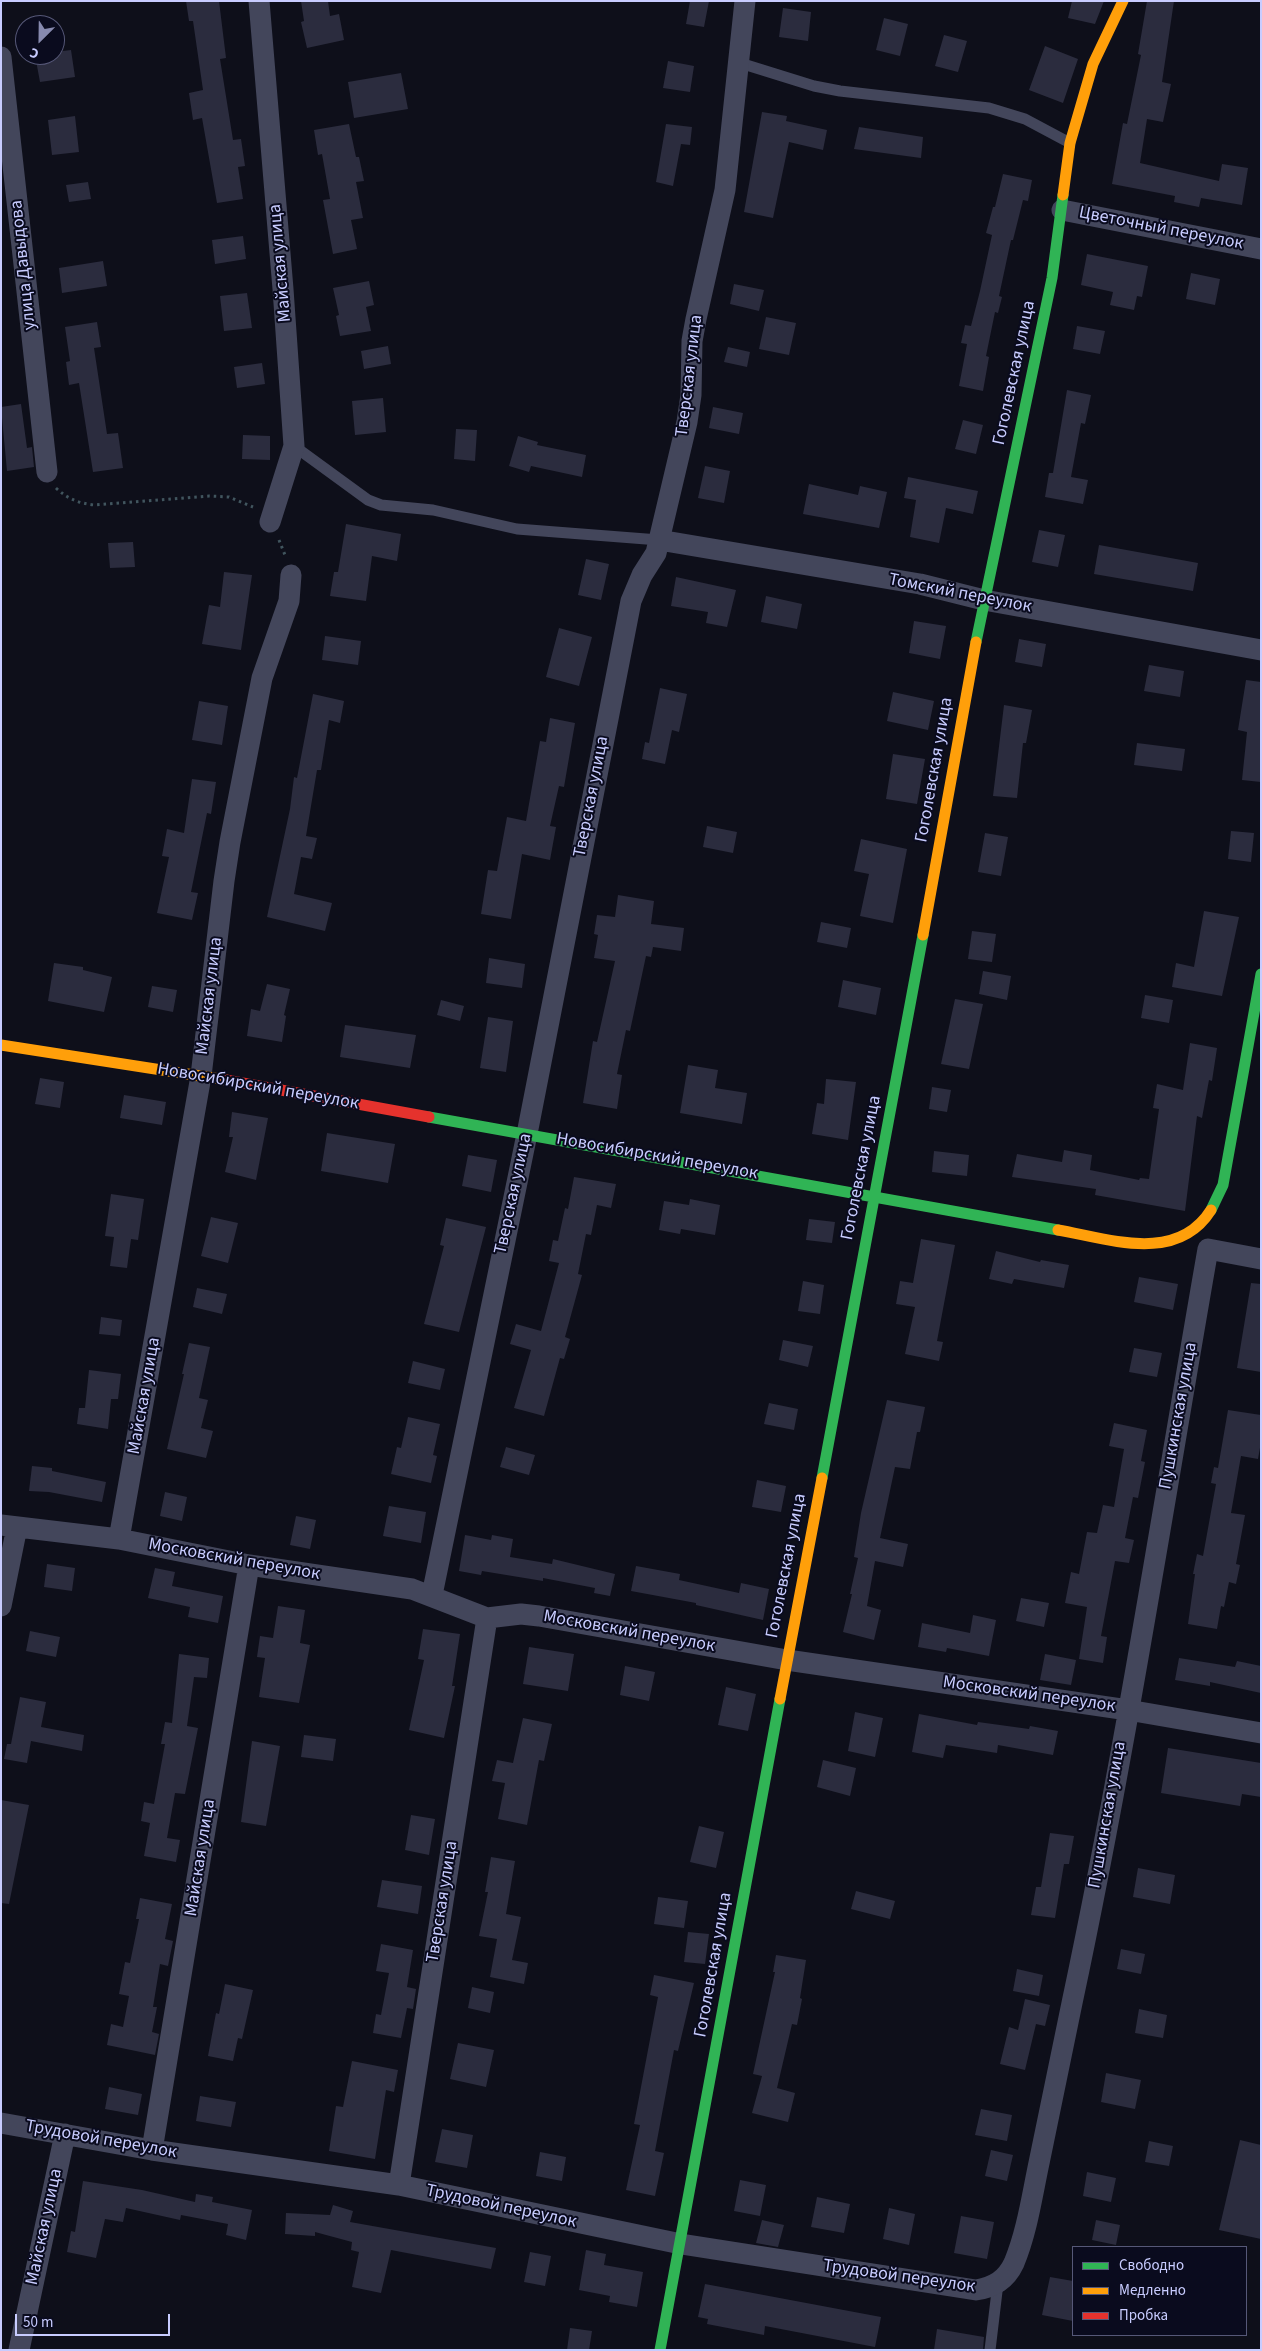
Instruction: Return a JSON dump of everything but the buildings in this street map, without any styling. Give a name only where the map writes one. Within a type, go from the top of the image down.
[{"type":"street","name":"Майская улица","points":[[260,1],[294,446],[270,522]]},
{"type":"street","name":"Тверская улица","points":[[432,1595],[526,1134],[631,601],[642,575],[651,562],[659,540],[687,422],[691,395],[692,341],[725,190],[740,63],[745,1]]},
{"type":"street","name":"Гоголевская улица","points":[[660,2350],[984,600],[1050,287],[1070,143],[1093,64],[1123,1]]},
{"type":"street","name":"улица Давыдова","points":[[1,57],[48,472]]},
{"type":"street","name":"Цветочный переулок","points":[[1062,210],[1261,248]]},
{"type":"street","name":"Томский переулок","points":[[659,540],[920,584],[984,600],[1261,650]]},
{"type":"street","name":"Майская улица","points":[[119,1539],[201,1076],[227,862],[262,678],[289,601],[291,575]]},
{"type":"street","points":[[1261,974],[1222,1185],[1216,1202],[1204,1220],[1192,1232],[1208,1249],[1261,1259]]},
{"type":"street","name":"Новосибирский переулок","points":[[1,1045],[201,1076],[1143,1244],[1177,1240],[1192,1232]]},
{"type":"street","name":"Пушкинская улица","points":[[998,2283],[1006,2276],[1013,2265],[1028,2212],[1080,1966],[1128,1710],[1208,1249]]},
{"type":"street","points":[[1,1606],[9,1526]]},
{"type":"street","name":"Московский переулок","points":[[9,1526],[119,1539],[249,1565],[412,1589],[432,1595],[475,1615],[487,1618],[521,1614],[539,1616],[787,1660],[1128,1710],[1261,1733]]},
{"type":"street","name":"Майская улица","points":[[152,2150],[249,1565]]},
{"type":"street","name":"Тверская улица","points":[[399,2186],[487,1618]]},
{"type":"street","name":"Трудовой переулок","points":[[1,2123],[152,2150],[399,2186],[681,2244],[976,2290],[989,2288],[998,2283]]},
{"type":"street","name":"Майская улица","points":[[19,2350],[65,2134]]},
{"type":"lane","points":[[740,63],[814,86],[840,91],[1010,112],[1070,143]]},
{"type":"lane","points":[[294,446],[368,500],[381,505],[418,507],[517,529],[659,540]]},
{"type":"lane","points":[[990,2350],[998,2283]]},
{"type":"path","points":[[48,472],[56,487],[66,497],[80,503],[94,505],[208,496],[229,497],[260,510],[278,536],[291,575]]},
{"type":"traffic: fast","points":[[976,642],[1052,278],[1063,195]]},
{"type":"traffic: fast","points":[[822,1478],[923,935]]},
{"type":"traffic: fast","points":[[1211,1210],[1223,1185],[1261,974]]},
{"type":"traffic: fast","points":[[429,1117],[1058,1230]]},
{"type":"traffic: fast","points":[[660,2350],[780,1699]]},
{"type":"traffic: slow","points":[[1063,195],[1070,143],[1093,64],[1123,1]]},
{"type":"traffic: slow","points":[[923,935],[976,642]]},
{"type":"traffic: slow","points":[[1,1045],[226,1080]]},
{"type":"traffic: slow","points":[[1058,1230],[1120,1242],[1141,1244],[1161,1242],[1180,1237],[1197,1227],[1211,1210]]},
{"type":"traffic: slow","points":[[780,1699],[822,1478]]},
{"type":"traffic: jam","points":[[226,1080],[429,1117]]}]
